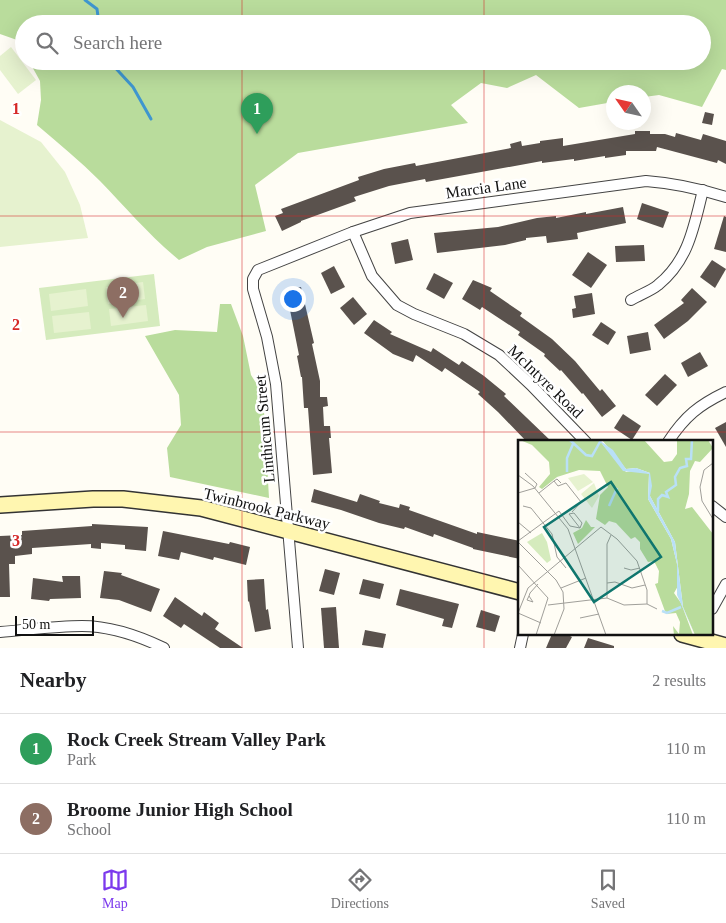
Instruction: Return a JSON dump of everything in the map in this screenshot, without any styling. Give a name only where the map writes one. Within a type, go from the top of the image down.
[{"type":"street","name":"Marcia Lane","points":[[258,270],[353,232],[410,213],[646,181],[662,182],[703,190],[726,197]]},
{"type":"street","points":[[631,300],[657,286],[680,263],[690,241],[703,190]]},
{"type":"street","name":"McIntyre Road","points":[[353,232],[372,276],[397,305],[414,314],[464,334],[498,355],[531,385],[584,440]]},
{"type":"street","name":"Linthicum Street","points":[[258,270],[253,279],[253,289],[268,337],[276,384],[298,648]]},
{"type":"street","points":[[670,440],[686,418],[707,401],[726,392]]},
{"type":"street","name":"Twinbrook Parkway","points":[[0,505],[123,499],[201,508],[518,591]]},
{"type":"street","points":[[714,508],[726,517]]},
{"type":"street","points":[[714,605],[726,584]]},
{"type":"street","points":[[0,632],[83,626],[138,636],[164,648]]},
{"type":"street","points":[[697,640],[726,646]]},
{"type":"green space","points":[[0,0],[726,0],[726,70],[722,69],[702,107],[659,95],[651,96],[651,85],[606,85],[606,103],[579,108],[536,75],[507,88],[481,83],[451,105],[468,123],[298,153],[255,185],[266,231],[207,247],[179,260],[148,232],[69,152],[37,125],[41,100],[40,81],[34,70],[711,70],[711,15],[15,15],[15,39],[0,34]]},
{"type":"green space","points":[[11,47],[15,52],[15,70],[28,70],[36,80],[18,94],[0,70],[0,56]]},
{"type":"green space","points":[[0,120],[41,142],[65,172],[80,205],[88,238],[0,247]]},
{"type":"green space","points":[[154,274],[160,326],[46,340],[39,288]]},
{"type":"green space","points":[[143,282],[145,299],[108,304],[106,287]]},
{"type":"green space","points":[[86,289],[88,306],[51,311],[49,294]]},
{"type":"green space","points":[[220,304],[231,304],[243,336],[251,375],[263,394],[269,498],[170,477],[167,448],[181,425],[179,395],[145,336],[175,330],[217,332]]},
{"type":"green space","points":[[146,305],[148,321],[111,326],[109,309]]},
{"type":"green space","points":[[89,312],[91,329],[54,333],[52,316]]},
{"type":"building","points":[[705,112],[714,114],[712,125],[702,123]]},
{"type":"building","points":[[635,131],[650,131],[650,134],[665,134],[675,137],[676,133],[701,140],[703,134],[726,141],[726,164],[718,160],[717,163],[657,147],[656,151],[626,151],[626,155],[574,161],[574,159],[542,163],[542,161],[426,182],[425,179],[389,186],[354,197],[356,201],[301,221],[282,231],[275,216],[283,213],[281,209],[359,180],[358,177],[384,169],[415,163],[416,166],[511,148],[510,144],[521,141],[522,146],[563,138],[563,146],[635,134]]},
{"type":"building","points":[[642,203],[669,212],[663,228],[637,219]]},
{"type":"building","points":[[623,207],[626,223],[577,233],[578,239],[547,243],[546,236],[526,238],[526,240],[505,245],[437,253],[434,233],[498,227],[537,218],[556,216],[556,218]]},
{"type":"building","points":[[724,216],[726,217],[726,252],[714,249]]},
{"type":"building","points":[[408,239],[413,260],[395,264],[391,243]]},
{"type":"building","points":[[644,245],[645,261],[616,262],[615,246]]},
{"type":"building","points":[[588,252],[607,265],[591,288],[572,275]]},
{"type":"building","points":[[712,260],[726,269],[715,288],[700,277]]},
{"type":"building","points":[[334,266],[345,287],[331,294],[321,273]]},
{"type":"building","points":[[434,273],[453,283],[444,299],[426,289]]},
{"type":"building","points":[[473,280],[492,288],[490,291],[522,313],[520,316],[552,339],[575,361],[600,391],[602,389],[616,406],[602,417],[583,393],[561,370],[544,356],[545,354],[518,335],[520,332],[482,307],[480,310],[462,299]]},
{"type":"building","points":[[301,287],[314,343],[312,344],[320,381],[320,397],[327,397],[328,406],[323,407],[324,426],[330,426],[331,438],[329,438],[332,473],[313,475],[308,408],[304,408],[302,377],[297,356],[299,355],[284,290]]},
{"type":"building","points":[[692,288],[707,302],[688,321],[664,339],[654,325],[684,303],[681,300]]},
{"type":"building","points":[[592,293],[595,314],[573,318],[572,309],[576,308],[574,296]]},
{"type":"building","points":[[353,297],[367,314],[354,325],[340,308]]},
{"type":"building","points":[[374,320],[392,332],[390,334],[431,352],[433,348],[459,365],[462,361],[506,394],[504,396],[550,440],[525,440],[478,394],[480,392],[445,368],[442,372],[416,355],[413,362],[393,354],[364,333]]},
{"type":"building","points":[[601,322],[616,332],[608,345],[592,335]]},
{"type":"building","points":[[648,332],[651,350],[630,354],[627,336]]},
{"type":"building","points":[[700,352],[708,366],[688,377],[681,363]]},
{"type":"building","points":[[665,374],[677,385],[657,406],[645,395]]},
{"type":"building","points":[[623,414],[641,426],[632,440],[614,428]]},
{"type":"building","points":[[726,422],[726,447],[715,428]]},
{"type":"building","points":[[314,489],[357,502],[360,494],[380,501],[379,503],[399,508],[400,504],[410,507],[409,510],[477,534],[477,532],[518,541],[518,559],[473,549],[434,534],[433,537],[405,527],[404,529],[379,523],[311,502]]},
{"type":"building","points":[[92,524],[148,527],[146,551],[125,549],[125,545],[101,543],[101,549],[91,548],[91,544],[32,548],[32,554],[15,556],[15,564],[9,564],[10,597],[0,597],[0,536],[22,535],[22,531],[92,526]]},
{"type":"building","points":[[163,531],[250,547],[246,565],[214,557],[213,560],[181,552],[179,560],[158,556]]},
{"type":"building","points":[[325,569],[340,573],[334,595],[319,591]]},
{"type":"building","points":[[104,571],[122,573],[121,575],[160,589],[151,612],[119,600],[100,598]]},
{"type":"building","points":[[62,576],[80,576],[81,598],[50,599],[49,601],[31,599],[33,578],[63,582]]},
{"type":"building","points":[[264,579],[266,610],[268,609],[271,629],[255,632],[248,602],[247,580]]},
{"type":"building","points":[[363,579],[384,584],[380,599],[359,594]]},
{"type":"building","points":[[400,589],[459,604],[452,628],[442,626],[444,619],[396,605]]},
{"type":"building","points":[[175,597],[202,616],[204,612],[219,623],[215,629],[243,648],[220,648],[184,624],[181,628],[163,616]]},
{"type":"building","points":[[336,607],[339,648],[324,648],[321,608]]},
{"type":"building","points":[[481,610],[500,616],[495,632],[476,627]]},
{"type":"building","points":[[365,630],[386,634],[383,648],[362,645]]},
{"type":"building","points":[[551,636],[572,637],[566,648],[546,648]]},
{"type":"building","points":[[588,638],[614,646],[614,648],[584,648]]},
{"type":"waterway","points":[[85,0],[97,9],[98,15]]},
{"type":"waterway","points":[[117,70],[133,87],[151,119]]},
{"type":"place","name":"Rock Creek Stream Valley Park","points":[[257,134]]},
{"type":"place","name":"Broome Junior High School","points":[[123,318]]}]
